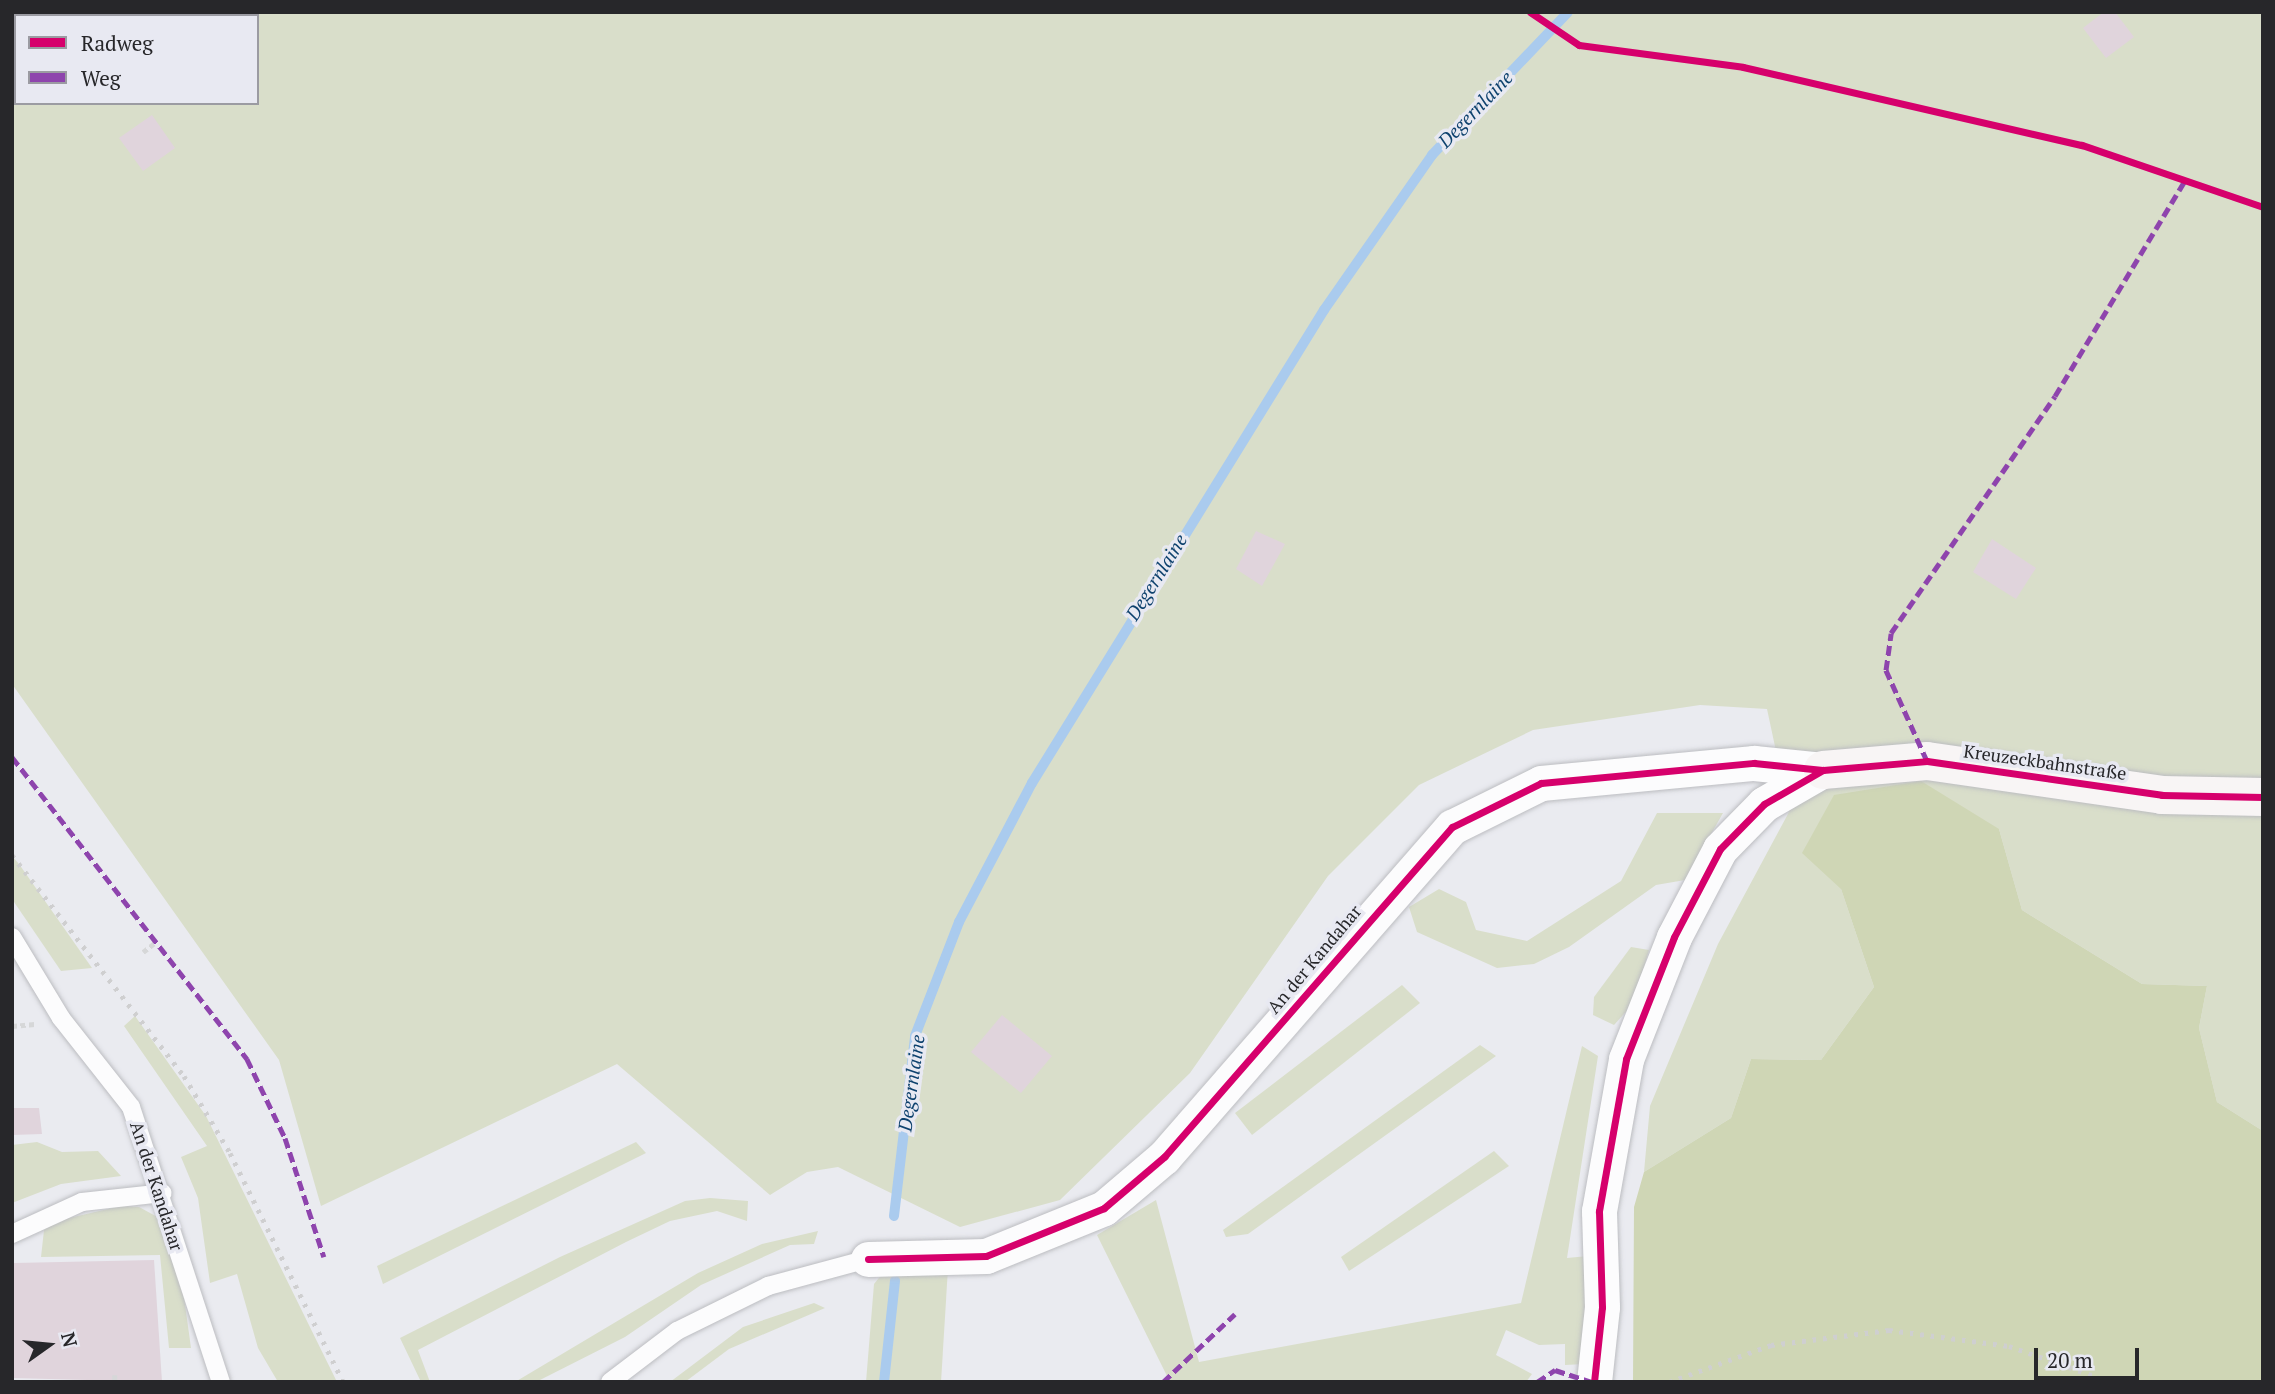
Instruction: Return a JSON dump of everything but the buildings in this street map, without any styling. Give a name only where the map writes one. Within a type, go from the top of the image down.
[{"type":"street","name":"Kreuzeckbahnstraße","points":[[1823,770],[1927,761],[2162,795],[2263,797]]},
{"type":"street","name":"An der Kandahar","points":[[868,1259],[986,1256],[1104,1208],[1164,1157],[1452,827],[1541,783],[1754,763],[1823,770]]},
{"type":"street","points":[[1594,1382],[1602,1307],[1599,1211],[1626,1059],[1674,937],[1720,849],[1764,804],[1823,770]]},
{"type":"lane","name":"An der Kandahar","points":[[12,937],[61,1018],[131,1107],[163,1193],[212,1368],[221,1382]]},
{"type":"lane","points":[[12,1234],[82,1202],[163,1193]]},
{"type":"lane","name":"An der Kandahar","points":[[610,1382],[677,1332],[768,1286],[868,1259]]},
{"type":"path","points":[[143,952],[156,942]]},
{"type":"path","points":[[115,1375],[116,1382]]},
{"type":"green space","points":[[12,12],[2263,12],[2263,1131],[2217,1102],[2199,1028],[2207,986],[2142,984],[2022,910],[1999,829],[1841,889],[1874,987],[1821,1060],[1751,1059],[1731,1118],[1644,1172],[1650,1106],[1718,944],[1789,812],[1767,709],[1700,705],[1533,730],[1419,785],[1328,876],[1190,1073],[1060,1200],[960,1227],[838,1167],[807,1172],[770,1195],[617,1064],[321,1206],[279,1060],[12,684]]},
{"type":"green space","points":[[1921,781],[1999,829],[2022,910],[2142,984],[2207,986],[2199,1028],[2217,1102],[2263,1131],[2263,1382],[1633,1382],[1634,1207],[1644,1172],[1731,1118],[1751,1059],[1821,1060],[1874,987],[1841,889],[1802,853],[1834,795]]},
{"type":"green space","points":[[1657,813],[1723,813],[1685,880],[1656,885],[1569,947],[1534,964],[1497,968],[1417,932],[1409,907],[1439,889],[1466,902],[1476,930],[1527,941],[1621,881]]},
{"type":"green space","points":[[12,856],[92,968],[61,971],[12,899]]},
{"type":"green space","points":[[1631,947],[1649,950],[1633,1004],[1614,1025],[1593,1015],[1594,997]]},
{"type":"green space","points":[[1402,985],[1420,1003],[1252,1135],[1235,1113]]},
{"type":"green space","points":[[135,1016],[206,1116],[337,1382],[278,1382],[258,1348],[237,1274],[210,1283],[198,1198],[181,1157],[207,1146],[124,1026]]},
{"type":"green space","points":[[1480,1045],[1496,1056],[1248,1234],[1226,1237],[1223,1230]]},
{"type":"green space","points":[[1582,1046],[1598,1056],[1567,1258],[1588,1256],[1585,1364],[1565,1365],[1565,1344],[1539,1345],[1506,1330],[1496,1355],[1532,1374],[1526,1382],[1170,1382],[1097,1235],[1156,1200],[1199,1362],[1521,1303]]},
{"type":"green space","points":[[37,1142],[62,1152],[98,1151],[121,1176],[61,1184],[12,1203],[12,1145]]},
{"type":"green space","points":[[636,1142],[646,1153],[383,1284],[377,1266]]},
{"type":"green space","points":[[1494,1151],[1509,1166],[1349,1271],[1341,1257]]},
{"type":"green space","points":[[710,1198],[748,1201],[747,1221],[717,1211],[670,1221],[626,1242],[418,1350],[430,1382],[421,1382],[400,1338],[560,1257],[685,1201]]},
{"type":"green space","points":[[121,1206],[139,1207],[163,1220],[183,1290],[191,1348],[169,1348],[160,1255],[41,1257],[44,1230],[56,1221]]},
{"type":"green space","points":[[818,1231],[814,1244],[790,1245],[701,1285],[625,1337],[536,1382],[515,1382],[698,1273],[762,1244]]},
{"type":"green space","points":[[948,1268],[941,1382],[866,1382],[874,1284],[883,1273]]},
{"type":"green space","points":[[814,1303],[825,1308],[729,1349],[685,1382],[670,1382],[743,1327]]},
{"type":"waterway","name":"Degernlaine","points":[[894,1216],[915,1036],[959,922],[1032,783],[1324,310],[1432,155],[1568,12]]},
{"type":"waterway","name":"Degernlaine","points":[[884,1382],[895,1281]]},
{"type":"railway","points":[[12,855],[184,1076],[230,1153],[343,1382]]},
{"type":"railway","points":[[1669,1382],[1771,1345],[1889,1330],[2009,1346],[2111,1382]]},
{"type":"marked path","points":[[1927,761],[1886,670],[1891,633],[2055,396],[2186,179]]},
{"type":"marked path","points":[[12,757],[247,1059],[285,1138],[324,1257]]},
{"type":"marked path","points":[[1163,1382],[1235,1314]]},
{"type":"marked path","points":[[1537,1382],[1555,1370],[1593,1382]]},
{"type":"cycle path","points":[[1530,12],[1579,45],[1743,67],[2082,145],[2263,207]]},
{"type":"cycle path","points":[[868,1259],[986,1256],[1104,1208],[1164,1157],[1452,827],[1541,783],[1754,763],[1823,770],[1927,761],[2162,795],[2263,797]]},
{"type":"cycle path","points":[[1594,1382],[1602,1307],[1599,1211],[1626,1059],[1674,937],[1720,849],[1764,804],[1823,770]]}]
